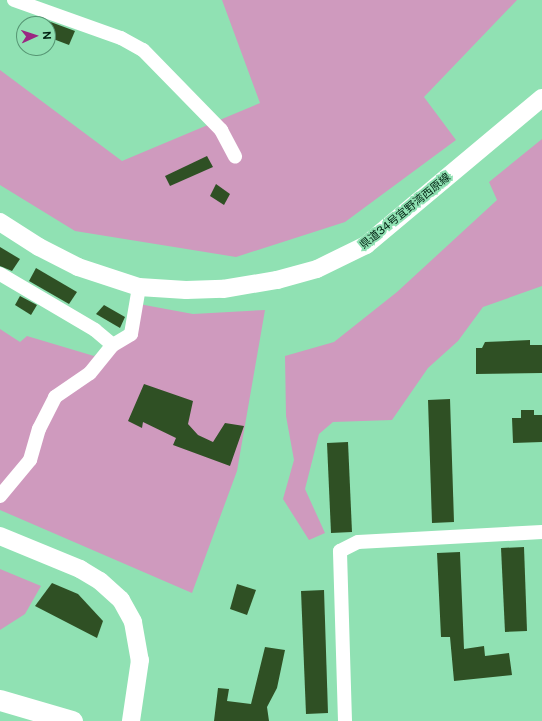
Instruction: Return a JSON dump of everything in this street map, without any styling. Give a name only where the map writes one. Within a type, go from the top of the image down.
[{"type":"highway","points":[[0,700],[72,721]]},
{"type":"main road","name":"県道34号宜野湾西原線","points":[[0,222],[39,247],[78,267],[139,287],[186,290],[249,286],[317,268],[366,245],[542,98]]},
{"type":"main road","points":[[0,536],[80,569],[100,581],[121,600],[133,622],[140,660],[131,721]]},
{"type":"street","points":[[14,0],[121,38],[142,50],[221,130],[235,156]]},
{"type":"street","points":[[0,274],[95,330],[113,345]]},
{"type":"street","points":[[0,496],[30,460],[39,429],[55,397],[90,373],[113,345],[131,334],[139,287]]},
{"type":"street","points":[[345,721],[340,551],[358,542],[542,532]]},
{"type":"shaded area","points":[[222,0],[517,0],[424,97],[456,140],[345,222],[236,257],[75,231],[0,185],[0,70],[122,161],[260,103]]},
{"type":"shaded area","points":[[542,139],[542,286],[483,307],[458,341],[428,368],[392,420],[333,422],[319,434],[305,489],[325,533],[309,540],[283,499],[294,460],[286,416],[285,356],[334,342],[397,292],[497,200],[489,182]]},
{"type":"shaded area","points":[[139,304],[193,314],[265,310],[237,471],[192,593],[0,510],[0,329],[20,342],[27,336],[94,356],[124,332]]},
{"type":"shaded area","points":[[0,569],[41,586],[25,614],[0,630]]},
{"type":"building","points":[[56,24],[75,31],[69,45],[56,40]]},
{"type":"building","points":[[207,156],[213,167],[170,186],[165,176]]},
{"type":"building","points":[[216,184],[230,194],[224,205],[210,196]]},
{"type":"building","points":[[0,247],[20,259],[12,271],[0,266]]},
{"type":"building","points":[[36,268],[77,292],[69,304],[29,281]]},
{"type":"building","points":[[20,296],[37,305],[31,315],[15,305]]},
{"type":"building","points":[[104,305],[125,317],[120,328],[96,314]]},
{"type":"building","points":[[530,340],[530,345],[542,345],[542,373],[476,374],[476,348],[482,348],[485,342]]},
{"type":"building","points":[[144,384],[193,401],[188,424],[198,435],[213,442],[225,423],[244,426],[230,466],[173,445],[176,438],[143,422],[142,428],[128,421]]},
{"type":"building","points":[[450,399],[454,522],[432,523],[428,400]]},
{"type":"building","points":[[521,410],[534,410],[534,415],[542,415],[542,442],[513,443],[512,418],[521,418]]},
{"type":"building","points":[[348,442],[352,532],[331,533],[327,443]]},
{"type":"building","points":[[524,547],[527,631],[505,632],[501,548]]},
{"type":"building","points":[[460,552],[464,649],[484,646],[485,656],[509,653],[512,675],[454,681],[450,637],[441,637],[437,553]]},
{"type":"building","points":[[52,583],[78,594],[103,621],[97,638],[35,606]]},
{"type":"building","points":[[237,584],[256,590],[247,615],[230,609]]},
{"type":"building","points":[[324,590],[328,713],[306,714],[301,591]]},
{"type":"building","points":[[265,647],[285,650],[277,688],[267,707],[269,721],[214,721],[218,688],[229,689],[227,701],[251,704]]}]
